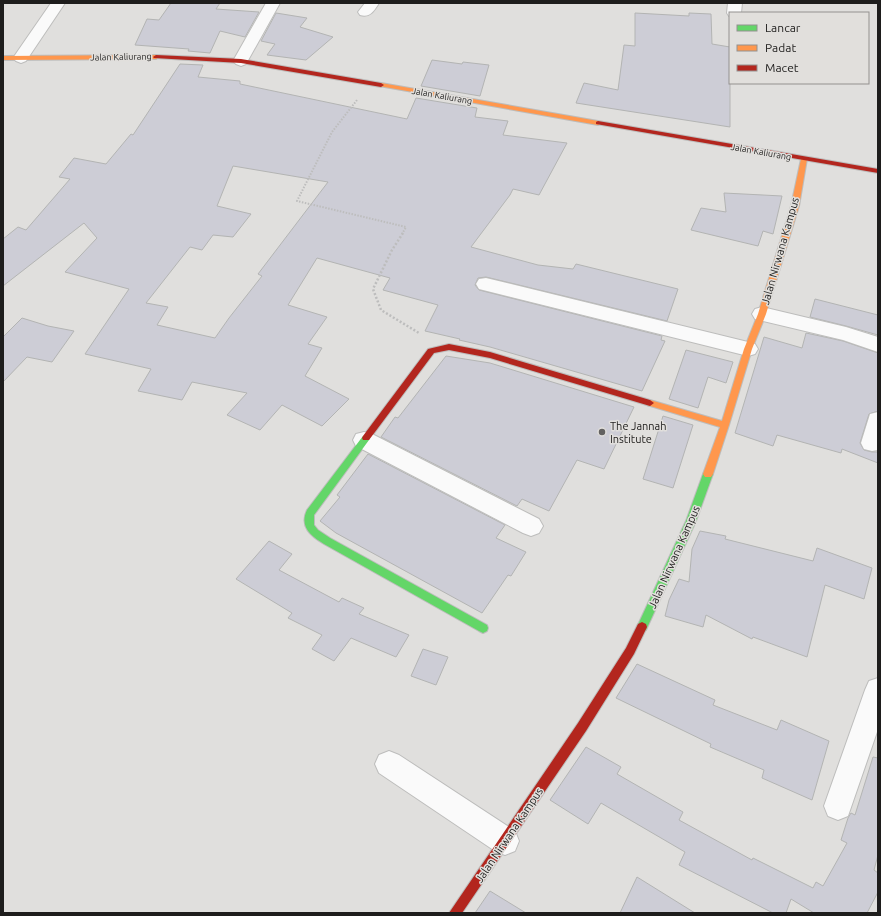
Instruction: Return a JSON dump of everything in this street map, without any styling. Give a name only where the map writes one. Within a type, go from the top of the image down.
[{"type":"street","points":[[21,58],[58,3]]},
{"type":"street","points":[[241,61],[272,3]]},
{"type":"street","name":"Jalan Kaliurang","points":[[3,58],[176,57],[241,61],[878,171]]},
{"type":"street","name":"Jalan Nirwana Kampus","points":[[455,913],[582,727],[630,651],[651,610],[691,521],[725,425],[748,349],[762,314],[795,206],[804,159]]},
{"type":"street","points":[[486,284],[748,349]]},
{"type":"street","points":[[762,314],[846,334],[878,345]]},
{"type":"street","points":[[483,628],[327,541],[307,525],[308,517],[431,351],[443,348],[466,350],[490,355],[725,425]]},
{"type":"street","points":[[872,443],[878,420]]},
{"type":"street","points":[[364,440],[531,526]]},
{"type":"street","points":[[838,806],[878,690]]},
{"type":"street","points":[[389,764],[505,841]]},
{"type":"path","points":[[366,82],[357,100],[332,132],[297,201],[406,227],[392,250],[373,289],[381,310],[443,348]]},
{"type":"building","points":[[171,3],[220,3],[216,9],[259,12],[245,37],[220,31],[210,53],[188,51],[189,49],[135,45],[147,19],[159,20]]},
{"type":"building","points":[[276,13],[307,18],[300,27],[333,37],[306,60],[267,55],[275,44],[261,41]]},
{"type":"building","points":[[635,13],[689,16],[689,13],[711,14],[712,44],[729,47],[730,127],[576,103],[584,83],[618,90],[624,45],[635,46]]},
{"type":"building","points":[[432,60],[462,64],[463,62],[489,65],[480,96],[421,86]]},
{"type":"building","points":[[180,64],[203,65],[198,77],[240,81],[240,84],[407,119],[416,98],[477,108],[475,117],[508,121],[503,135],[567,143],[539,195],[513,189],[471,247],[538,265],[573,269],[576,264],[678,289],[667,321],[486,277],[478,278],[475,285],[479,290],[662,336],[661,340],[665,341],[642,391],[490,347],[425,331],[438,305],[383,290],[390,278],[317,258],[288,305],[327,317],[308,344],[322,348],[305,376],[349,399],[322,426],[282,405],[260,430],[227,415],[247,393],[192,382],[182,400],[138,391],[151,369],[85,354],[129,289],[65,272],[97,238],[84,223],[3,286],[3,239],[18,227],[26,230],[70,179],[59,177],[74,158],[106,164],[131,134],[133,135]],"holes":[[[233,166],[328,182],[258,274],[262,276],[215,338],[157,325],[168,307],[146,303],[190,247],[202,250],[213,235],[233,237],[251,214],[217,206]]]},
{"type":"building","points":[[724,193],[782,196],[773,234],[763,231],[758,246],[691,230],[701,208],[726,212]]},
{"type":"building","points":[[815,299],[878,315],[878,335],[810,317]]},
{"type":"building","points":[[22,318],[48,326],[74,331],[52,362],[27,357],[3,382],[3,337]]},
{"type":"building","points":[[806,333],[843,341],[878,353],[878,411],[869,414],[860,443],[864,450],[878,452],[878,463],[842,449],[841,453],[777,435],[773,446],[735,433],[764,337],[802,348]]},
{"type":"building","points":[[686,350],[733,362],[726,383],[708,377],[698,408],[669,399]]},
{"type":"building","points":[[446,356],[490,363],[634,407],[604,469],[577,460],[549,511],[522,499],[517,506],[381,437],[395,417],[398,418]]},
{"type":"building","points":[[663,416],[693,425],[673,488],[643,479]]},
{"type":"building","points":[[368,454],[505,525],[496,538],[526,552],[511,576],[508,575],[482,613],[336,533],[320,521],[340,497],[337,495]]},
{"type":"building","points":[[700,531],[726,536],[725,539],[813,561],[817,548],[872,568],[864,599],[825,585],[807,657],[753,637],[752,639],[706,615],[703,627],[665,616],[669,600],[679,579],[689,582],[692,549]]},
{"type":"building","points":[[269,541],[292,554],[279,570],[339,602],[342,598],[364,608],[359,614],[409,635],[396,657],[351,638],[334,661],[312,649],[322,635],[288,618],[292,613],[236,579]]},
{"type":"building","points":[[423,649],[448,657],[436,685],[411,676]]},
{"type":"building","points":[[637,664],[715,700],[713,705],[777,730],[781,720],[829,741],[812,800],[762,778],[764,770],[710,747],[711,744],[616,698]]},
{"type":"building","points":[[586,747],[621,767],[617,774],[683,812],[679,820],[752,860],[753,858],[813,888],[816,882],[823,886],[847,843],[841,840],[848,818],[851,813],[855,815],[873,757],[878,758],[878,855],[874,870],[878,873],[878,892],[867,913],[814,913],[791,899],[786,913],[773,913],[679,865],[685,852],[601,803],[588,824],[550,800]]},
{"type":"building","points":[[637,877],[695,913],[620,913]]},
{"type":"building","points":[[490,891],[526,913],[475,913]]},
{"type":"traffic: fast","points":[[366,438],[310,513],[308,518],[309,527],[327,541],[483,628]]},
{"type":"traffic: fast","points":[[642,627],[691,521],[708,474]]},
{"type":"traffic: slow","points":[[3,58],[156,57]]},
{"type":"traffic: slow","points":[[381,85],[598,123]]},
{"type":"traffic: slow","points":[[708,474],[725,425],[748,349],[762,314],[795,206],[804,159]]},
{"type":"traffic: slow","points":[[650,403],[725,425]]},
{"type":"traffic: jam","points":[[156,57],[241,61],[381,85]]},
{"type":"traffic: jam","points":[[598,123],[878,171]]},
{"type":"traffic: jam","points":[[366,438],[431,351],[449,347],[490,355],[650,403]]},
{"type":"traffic: jam","points":[[455,913],[582,727],[630,651],[642,627]]},
{"type":"place","name":"The Jannah Institute","points":[[602,432]]}]
